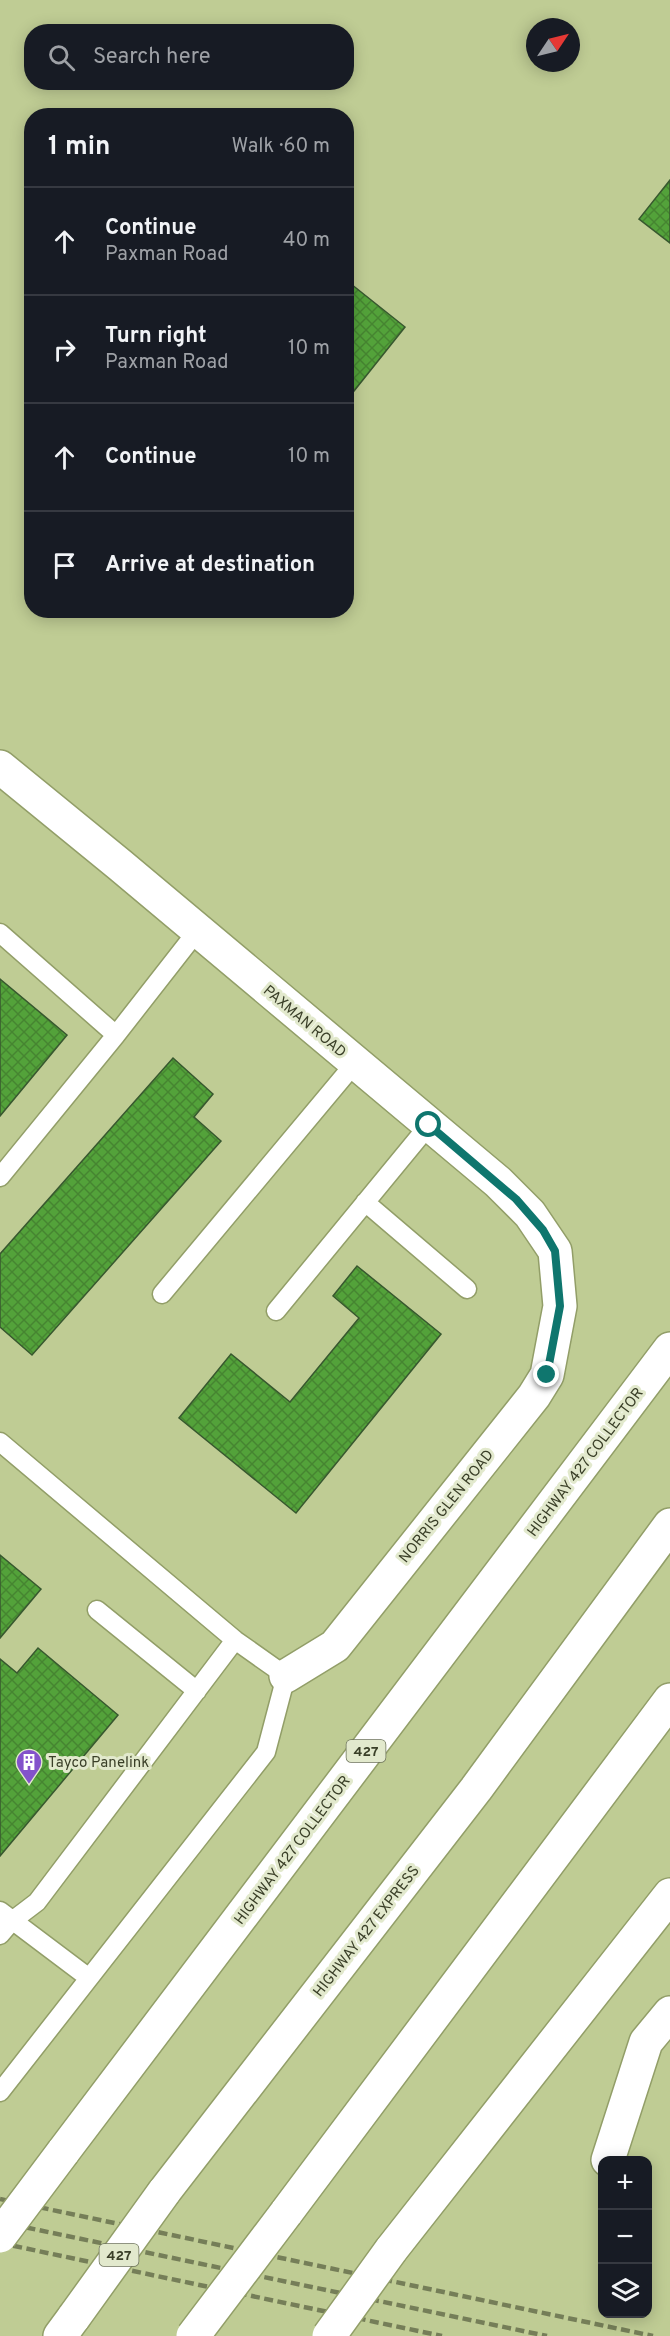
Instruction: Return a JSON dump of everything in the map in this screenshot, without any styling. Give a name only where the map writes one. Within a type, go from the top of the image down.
[{"type":"main road","name":"PAXMAN ROAD","points":[[0,767],[498,1182],[531,1214],[555,1251],[560,1306]]},
{"type":"main road","name":"NORRIS GLEN ROAD","points":[[286,1676],[335,1646],[534,1396],[547,1375],[560,1306]]},
{"type":"main road","name":"HIGHWAY 427 COLLECTOR","points":[[0,2236],[670,1349]]},
{"type":"main road","name":"HIGHWAY 427 EXPRESS","points":[[67,2327],[164,2192],[476,1789],[670,1525]]},
{"type":"main road","points":[[193,2336],[670,1700]]},
{"type":"main road","points":[[329,2336],[391,2250],[670,1895]]},
{"type":"main road","points":[[609,2156],[646,2042],[670,2013]]},
{"type":"lane","points":[[0,1177],[198,930]]},
{"type":"lane","points":[[0,933],[116,1035]]},
{"type":"lane","points":[[162,1294],[355,1063]]},
{"type":"lane","points":[[276,1311],[429,1125]]},
{"type":"lane","points":[[365,1202],[467,1289]]},
{"type":"lane","points":[[0,1442],[235,1640],[286,1676],[266,1752],[0,2092]]},
{"type":"lane","points":[[97,1610],[197,1691]]},
{"type":"lane","points":[[89,1978],[4,1922],[37,1902],[235,1640]]},
{"type":"building","points":[[670,180],[670,243],[639,219]]},
{"type":"building","points":[[354,286],[405,327],[354,391]]},
{"type":"building","points":[[0,979],[67,1035],[0,1116]]},
{"type":"building","points":[[173,1058],[213,1094],[194,1117],[221,1141],[32,1355],[0,1327],[0,1254]]},
{"type":"building","points":[[357,1266],[441,1334],[296,1513],[179,1418],[231,1354],[290,1402],[359,1318],[333,1296]]},
{"type":"building","points":[[0,1555],[41,1589],[0,1638]]},
{"type":"building","name":"Tayco Panelink","points":[[38,1648],[118,1715],[0,1856],[0,1659],[17,1673]]},
{"type":"railway","points":[[0,2199],[653,2336]]},
{"type":"railway","points":[[0,2222],[547,2336]]},
{"type":"railway","points":[[0,2243],[442,2336]]},
{"type":"place","name":"Tayco Panelink","points":[[29,1785]]},
{"type":"route","points":[[429,1125],[516,1199],[531,1214],[555,1251],[560,1306],[547,1375]]}]
